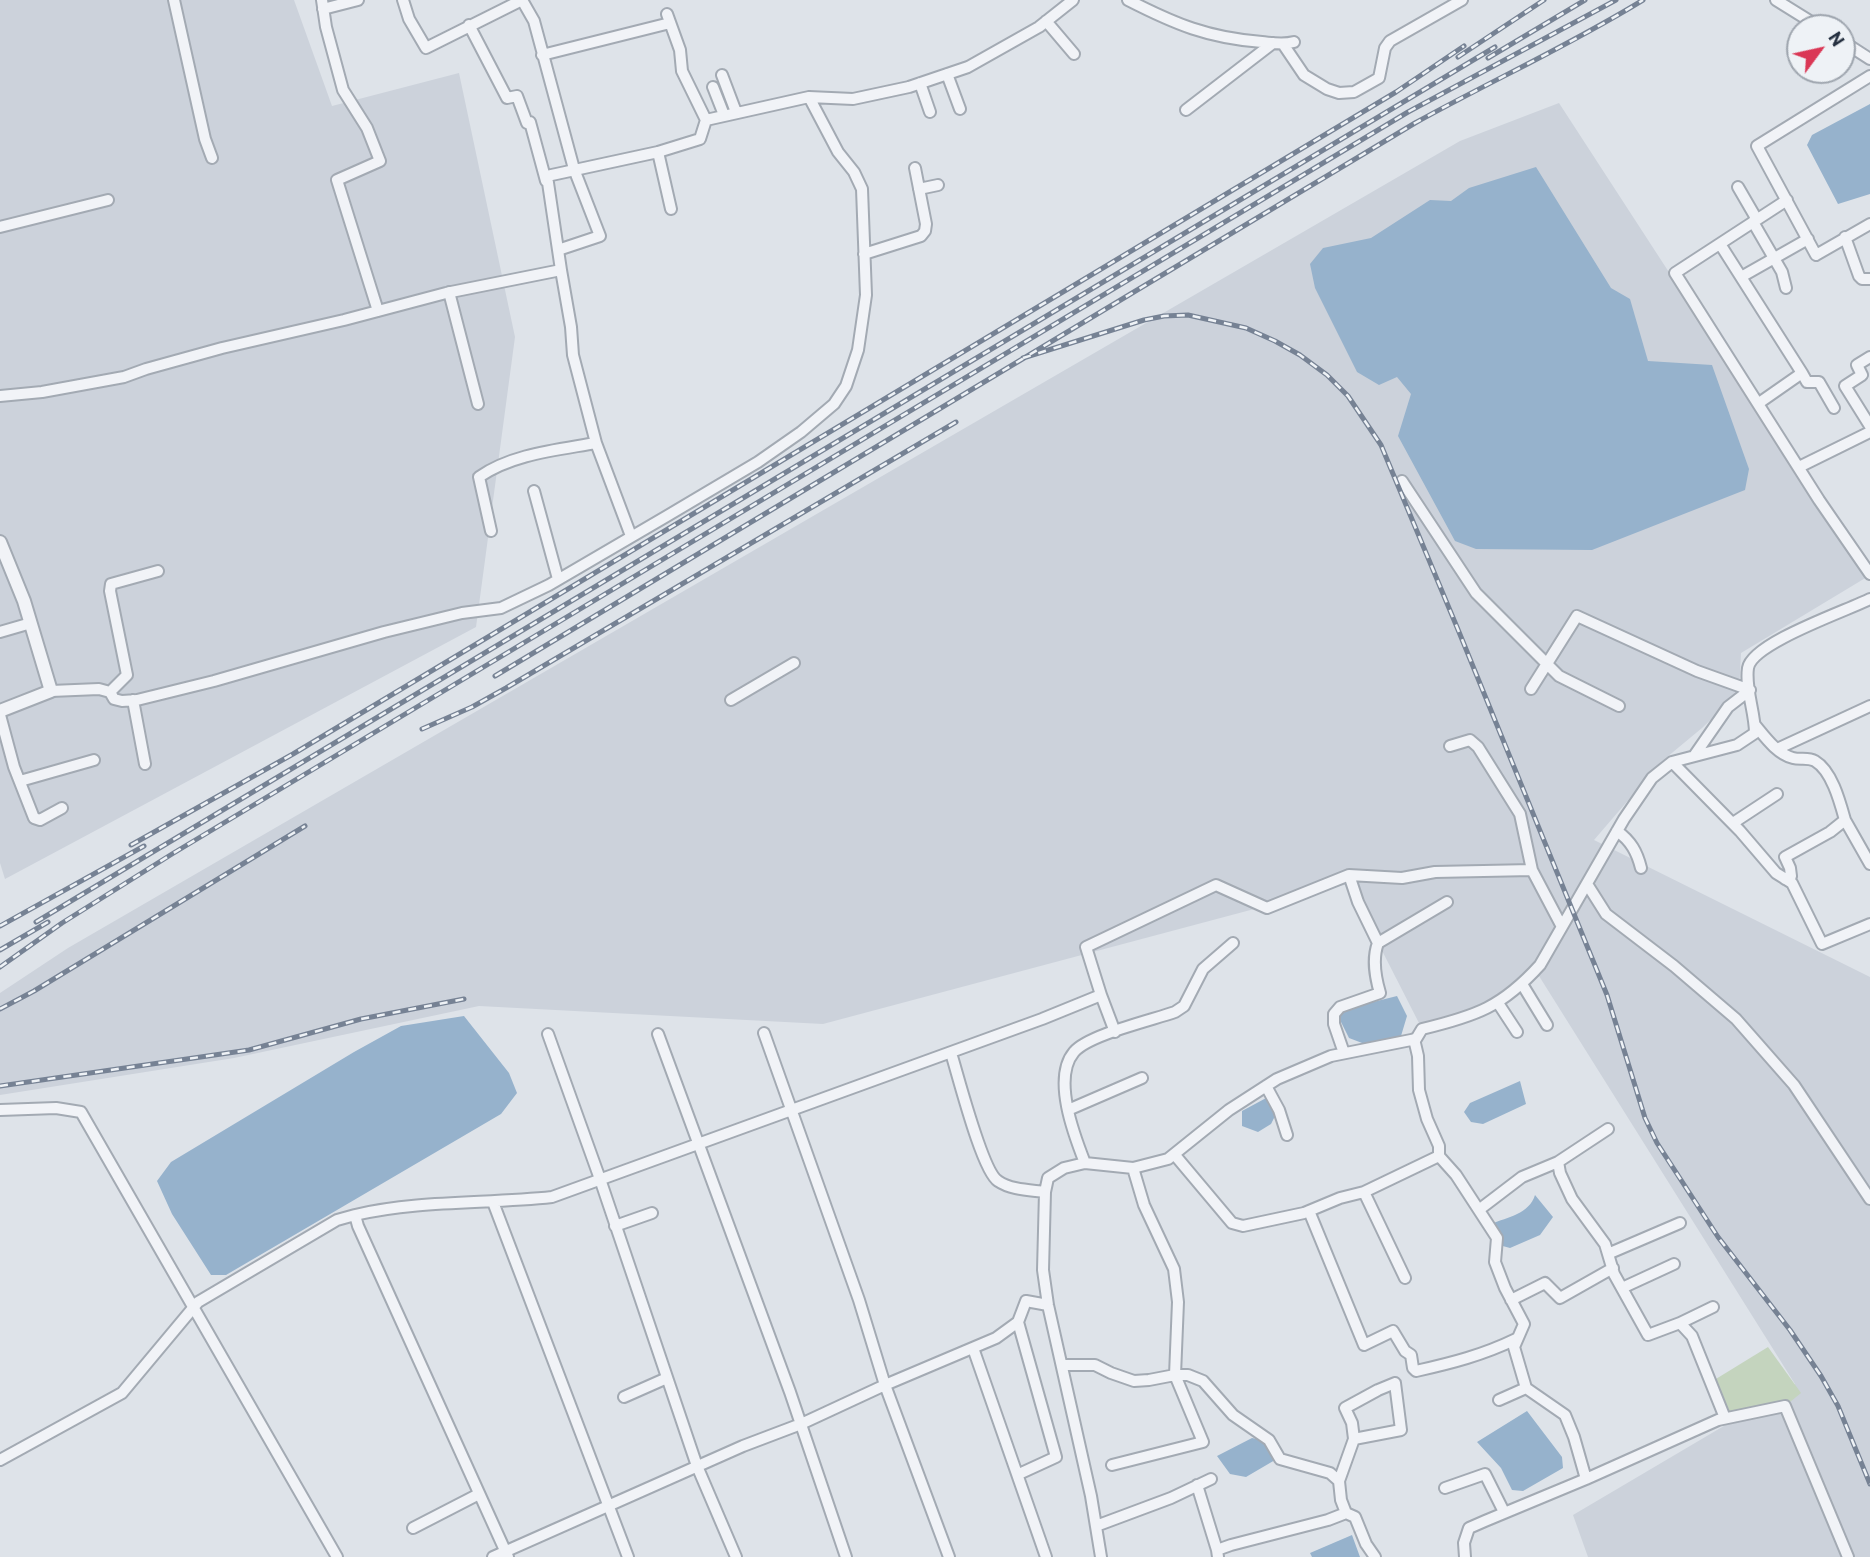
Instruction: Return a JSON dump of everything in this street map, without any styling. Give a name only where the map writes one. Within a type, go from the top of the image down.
[{"type":"street","points":[[174,0],[205,139],[212,158]]},
{"type":"street","points":[[358,0],[322,5],[343,90],[367,128],[380,161],[337,180],[378,311]]},
{"type":"street","points":[[403,0],[426,48],[522,0],[534,21],[574,169],[600,236],[558,250]]},
{"type":"street","points":[[706,120],[809,97],[853,99],[920,83],[968,67],[1046,20],[1073,0]]},
{"type":"street","points":[[1128,0],[1181,26],[1228,40],[1283,43]]},
{"type":"street","points":[[1283,43],[1309,79],[1339,93],[1354,92],[1379,78],[1385,48],[1390,41],[1462,0]]},
{"type":"street","points":[[1776,0],[1798,14]]},
{"type":"street","points":[[542,55],[669,18],[680,50],[682,71],[706,120],[699,139],[658,152],[547,176],[547,184]]},
{"type":"street","points":[[1046,20],[1074,54]]},
{"type":"street","points":[[469,25],[507,98],[517,96],[527,123],[530,122],[547,184],[571,327],[573,355],[596,443],[631,536]]},
{"type":"street","points":[[1186,110],[1283,43]]},
{"type":"street","points":[[947,74],[960,109]]},
{"type":"street","points":[[722,75],[730,114]]},
{"type":"street","points":[[1870,76],[1757,146],[1816,255],[1870,224]]},
{"type":"street","points":[[920,83],[930,112]]},
{"type":"street","points":[[713,87],[730,114]]},
{"type":"street","points":[[62,808],[35,820],[20,781],[0,713],[51,691],[99,689],[110,692],[114,699],[133,700],[214,681],[397,629],[462,613],[501,608],[558,579],[758,462],[802,432],[834,404],[846,386],[859,350],[866,295],[862,189],[854,172],[838,152],[809,97]]},
{"type":"street","points":[[658,152],[671,209]]},
{"type":"street","points":[[864,254],[921,236],[925,231],[915,168]]},
{"type":"street","points":[[919,189],[938,186]]},
{"type":"street","points":[[1738,187],[1756,219],[1753,222]]},
{"type":"street","points":[[0,227],[108,200]]},
{"type":"street","points":[[1787,200],[1675,273],[1870,574]]},
{"type":"street","points":[[1753,222],[1782,272],[1786,288]]},
{"type":"street","points":[[1845,237],[1858,276],[1870,279]]},
{"type":"street","points":[[1741,276],[1808,239]]},
{"type":"street","points":[[1720,244],[1807,382],[1819,382],[1834,408]]},
{"type":"street","points":[[0,396],[42,392],[124,377],[222,348],[449,292],[561,271]]},
{"type":"street","points":[[449,292],[478,404]]},
{"type":"street","points":[[1870,357],[1857,365],[1862,375],[1845,386],[1870,426]]},
{"type":"street","points":[[1759,403],[1801,373]]},
{"type":"street","points":[[1799,467],[1870,432]]},
{"type":"street","points":[[491,531],[479,477],[494,467],[511,461],[596,443]]},
{"type":"street","points":[[1402,481],[1476,593],[1559,676],[1619,706]]},
{"type":"street","points":[[534,491],[558,579]]},
{"type":"street","points":[[0,543],[31,623],[51,691]]},
{"type":"street","points":[[110,692],[127,675],[111,584],[158,571]]},
{"type":"street","points":[[1101,1557],[1043,1270],[1045,1192],[1048,1178],[1064,1168],[1084,1163],[1133,1168],[1168,1159],[1229,1110],[1277,1079],[1331,1056],[1414,1039],[1422,1029],[1466,1018],[1498,1003],[1540,965],[1617,831],[1652,778],[1672,762],[1737,745],[1755,733],[1749,690],[1749,664],[1754,655],[1810,625],[1870,599]]},
{"type":"street","points":[[1531,688],[1577,617],[1697,671],[1749,690]]},
{"type":"street","points":[[0,632],[31,623]]},
{"type":"street","points":[[731,700],[794,663]]},
{"type":"street","points":[[1694,756],[1728,707],[1749,690]]},
{"type":"street","points":[[133,700],[145,764]]},
{"type":"street","points":[[1777,748],[1870,706]]},
{"type":"street","points":[[1755,725],[1789,757],[1813,760],[1823,768],[1840,801],[1846,820],[1870,864]]},
{"type":"street","points":[[1450,746],[1470,740],[1478,747],[1520,814],[1532,870],[1562,925]]},
{"type":"street","points":[[20,781],[94,760]]},
{"type":"street","points":[[1672,762],[1776,873],[1792,883],[1822,944],[1870,924]]},
{"type":"street","points":[[1732,824],[1777,794]]},
{"type":"street","points":[[1785,879],[1791,876],[1785,857],[1846,820]]},
{"type":"street","points":[[1617,831],[1627,838],[1638,855],[1641,868]]},
{"type":"street","points":[[1115,1031],[1086,947],[1216,885],[1267,908],[1349,875],[1402,878],[1435,872],[1532,870]]},
{"type":"street","points":[[1349,875],[1358,902],[1378,943]]},
{"type":"street","points":[[1587,884],[1606,914],[1674,966],[1736,1019],[1794,1085],[1870,1199]]},
{"type":"street","points":[[1344,1053],[1334,1024],[1334,1014],[1340,1007],[1380,993],[1375,975],[1374,953],[1378,943],[1447,902]]},
{"type":"street","points":[[1084,1163],[1068,1110],[1063,1074],[1074,1052],[1099,1037],[1175,1013],[1184,1006],[1203,969],[1233,943]]},
{"type":"street","points":[[1522,984],[1547,1026]]},
{"type":"street","points":[[0,1460],[122,1393],[198,1302],[337,1220],[385,1208],[552,1197],[951,1053],[1101,995]]},
{"type":"street","points":[[1498,1003],[1517,1032]]},
{"type":"street","points":[[764,1033],[859,1300],[885,1385],[949,1557]]},
{"type":"street","points":[[548,1034],[697,1466],[736,1557]]},
{"type":"street","points":[[658,1034],[801,1424],[846,1557]]},
{"type":"street","points":[[1414,1039],[1418,1056],[1419,1090],[1440,1156],[1480,1209],[1497,1238],[1495,1262],[1524,1324],[1514,1347],[1526,1388],[1565,1415],[1586,1479]]},
{"type":"street","points":[[951,1053],[981,1149],[994,1179],[1008,1186],[1045,1192]]},
{"type":"street","points":[[1068,1110],[1142,1078]]},
{"type":"street","points":[[1266,1086],[1279,1110],[1287,1135]]},
{"type":"street","points":[[0,1111],[56,1108],[81,1112],[337,1557]]},
{"type":"street","points":[[1480,1209],[1522,1177],[1558,1162],[1608,1129]]},
{"type":"street","points":[[1174,1154],[1232,1223],[1243,1226],[1309,1211],[1340,1198],[1364,1192],[1440,1156]]},
{"type":"street","points":[[1558,1162],[1560,1174],[1572,1199],[1610,1253],[1622,1288],[1648,1335],[1713,1307]]},
{"type":"street","points":[[1112,1465],[1203,1442],[1175,1375],[1178,1302],[1174,1269],[1144,1205],[1133,1168]]},
{"type":"street","points":[[1364,1192],[1405,1278]]},
{"type":"street","points":[[493,1202],[628,1557]]},
{"type":"street","points":[[1309,1211],[1364,1345],[1393,1331],[1405,1351],[1411,1355],[1416,1371],[1464,1361],[1516,1339]]},
{"type":"street","points":[[615,1226],[652,1213]]},
{"type":"street","points":[[355,1215],[506,1554]]},
{"type":"street","points":[[1610,1253],[1680,1223]]},
{"type":"street","points":[[1622,1288],[1674,1264]]},
{"type":"street","points":[[1511,1300],[1545,1283],[1560,1298],[1613,1268]]},
{"type":"street","points":[[493,1557],[506,1554],[697,1466],[801,1424],[996,1338],[1018,1322],[1026,1301],[1048,1305]]},
{"type":"street","points":[[1018,1322],[1056,1457],[1019,1474]]},
{"type":"street","points":[[1680,1323],[1692,1336],[1725,1418]]},
{"type":"street","points":[[973,1348],[1046,1557]]},
{"type":"street","points":[[1063,1365],[1095,1365],[1135,1381],[1175,1375],[1188,1375],[1203,1381],[1233,1415],[1269,1440],[1280,1459],[1330,1473],[1339,1481]]},
{"type":"street","points":[[624,1396],[667,1378]]},
{"type":"street","points":[[1354,1439],[1401,1430],[1395,1383],[1346,1406],[1354,1439],[1339,1481],[1341,1500],[1346,1513],[1355,1517],[1366,1544],[1375,1557]]},
{"type":"street","points":[[1499,1400],[1526,1388]]},
{"type":"street","points":[[1465,1557],[1464,1543],[1469,1528],[1725,1418],[1785,1406],[1848,1557]]},
{"type":"street","points":[[1445,1488],[1485,1474],[1504,1512]]},
{"type":"street","points":[[1096,1526],[1212,1479]]},
{"type":"street","points":[[1197,1485],[1217,1554],[1346,1513]]},
{"type":"street","points":[[413,1528],[479,1494]]},
{"type":"shaded area","points":[[0,0],[294,0],[332,106],[459,73],[515,337],[476,627],[5,879],[0,863]]},
{"type":"shaded area","points":[[1559,103],[1867,577],[1741,653],[1739,693],[1661,762],[1594,840],[1870,977],[1870,1557],[1588,1557],[1573,1515],[1795,1384],[1539,976],[1483,1006],[1420,1025],[1348,884],[823,1024],[479,1006],[234,1058],[0,1095],[0,993],[68,948],[1460,141]]},
{"type":"green space","points":[[1768,1347],[1801,1393],[1785,1406],[1725,1418],[1711,1382]]},
{"type":"water","points":[[1870,104],[1870,194],[1838,204],[1807,145],[1812,135]]},
{"type":"water","points":[[1536,167],[1611,288],[1630,299],[1648,361],[1712,365],[1749,469],[1745,490],[1592,550],[1476,549],[1455,541],[1398,436],[1411,394],[1397,377],[1379,385],[1357,372],[1315,288],[1310,264],[1323,248],[1371,238],[1430,200],[1451,201],[1469,188]]},
{"type":"water","points":[[1397,996],[1407,1016],[1401,1036],[1370,1046],[1349,1038],[1339,1018],[1345,1009]]},
{"type":"water","points":[[464,1016],[509,1073],[517,1093],[501,1114],[226,1275],[211,1275],[172,1214],[157,1181],[171,1162],[401,1026]]},
{"type":"water","points":[[1520,1081],[1526,1104],[1483,1124],[1471,1122],[1464,1112],[1470,1103]]},
{"type":"water","points":[[1268,1097],[1276,1114],[1271,1124],[1258,1132],[1242,1126],[1242,1111]]},
{"type":"water","points":[[1535,1195],[1553,1217],[1540,1235],[1510,1248],[1499,1245],[1491,1224],[1523,1211]]},
{"type":"water","points":[[1527,1411],[1562,1457],[1563,1468],[1523,1491],[1512,1490],[1501,1468],[1477,1442]]},
{"type":"water","points":[[1252,1438],[1268,1441],[1275,1460],[1246,1477],[1230,1474],[1217,1456]]},
{"type":"water","points":[[1352,1535],[1360,1557],[1312,1557],[1310,1553]]},
{"type":"railway","points":[[1458,57],[1544,0]]},
{"type":"railway","points":[[1488,58],[1585,0]]},
{"type":"railway","points":[[0,967],[62,923],[172,854],[1408,112],[1616,0]]},
{"type":"railway","points":[[495,676],[1415,123],[1643,0]]},
{"type":"railway","points":[[131,845],[293,754],[1396,92],[1464,46]]},
{"type":"railway","points":[[36,922],[1495,47]]},
{"type":"railway","points":[[1023,358],[1144,320],[1188,315],[1246,328],[1275,341],[1327,375],[1348,396],[1381,445],[1459,632],[1607,995],[1645,1118],[1657,1143],[1718,1237],[1790,1330],[1821,1376],[1838,1406],[1870,1484]]},
{"type":"railway","points":[[422,729],[472,707],[506,688],[956,422]]},
{"type":"railway","points":[[0,1009],[305,826]]},
{"type":"railway","points":[[0,926],[144,846]]},
{"type":"railway","points":[[0,950],[48,922]]},
{"type":"railway","points":[[0,1086],[249,1050],[361,1019],[464,999]]}]
